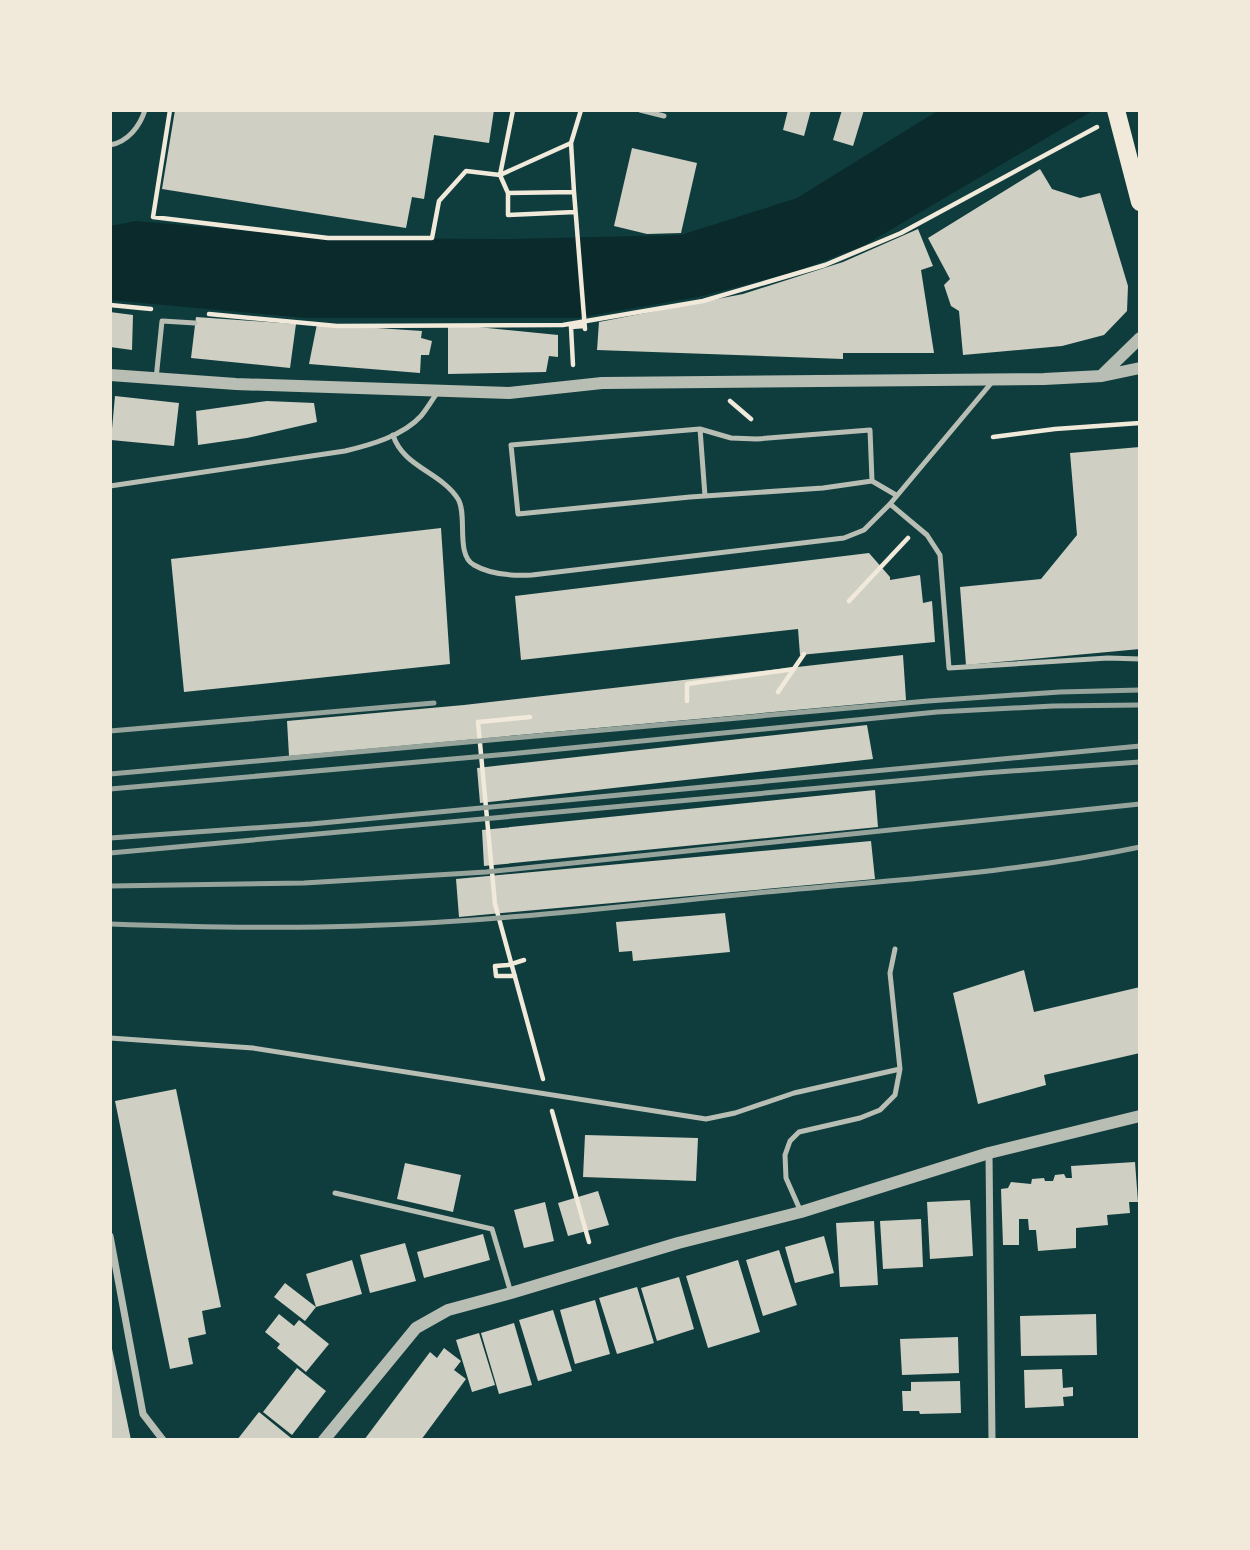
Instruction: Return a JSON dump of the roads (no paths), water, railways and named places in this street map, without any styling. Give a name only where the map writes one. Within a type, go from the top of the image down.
[{"type":"main road","points":[[1118,116],[1139,195]]},
{"type":"street","points":[[1102,376],[1140,338]]},
{"type":"street","points":[[110,375],[236,384],[509,393],[601,383],[993,381],[1102,376],[1140,368]]},
{"type":"street","points":[[324,1440],[416,1328],[448,1310],[678,1243],[801,1212],[989,1153],[1140,1116]]},
{"type":"street","points":[[989,1153],[992,1440]]},
{"type":"street","points":[[110,1236],[143,1414],[163,1440]]},
{"type":"lane","points":[[110,145],[119,143],[141,124],[145,110]]},
{"type":"lane","points":[[640,110],[664,116]]},
{"type":"lane","points":[[156,379],[162,321],[195,323]]},
{"type":"lane","points":[[393,435],[399,450],[415,465],[446,486],[458,499],[462,510],[466,556],[471,565],[514,576],[546,574],[844,538],[864,530],[890,504],[993,381]]},
{"type":"lane","points":[[110,486],[345,451],[393,435],[420,418],[438,391]]},
{"type":"lane","points":[[872,481],[870,430],[757,439],[731,438],[700,429],[511,445],[519,514],[823,488],[872,481],[896,495]]},
{"type":"lane","points":[[700,429],[705,496]]},
{"type":"lane","points":[[890,504],[927,535],[940,555],[949,668],[1108,658],[1140,659]]},
{"type":"lane","points":[[801,1212],[786,1178],[785,1155],[790,1141],[799,1132],[860,1118],[880,1110],[895,1095],[900,1069],[890,973],[895,949]]},
{"type":"lane","points":[[110,1038],[253,1048],[706,1119],[735,1113],[794,1093],[900,1069]]},
{"type":"lane","points":[[335,1192],[492,1229],[511,1293]]},
{"type":"water","points":[[939,110],[1094,110],[863,246],[795,272],[698,297],[577,318],[306,318],[110,300],[110,226],[136,221],[331,238],[511,239],[681,235],[797,198]]},
{"type":"railway","points":[[110,774],[928,701],[1060,692],[1140,690]]},
{"type":"railway","points":[[110,731],[434,703]]},
{"type":"railway","points":[[110,789],[509,754],[937,712],[1140,705]]},
{"type":"railway","points":[[110,838],[311,824],[1140,746]]},
{"type":"railway","points":[[110,853],[984,773],[1140,762]]},
{"type":"railway","points":[[110,886],[304,883],[486,872],[1140,804]]},
{"type":"railway","points":[[110,924],[297,927],[461,921],[954,875],[1140,847]]}]
